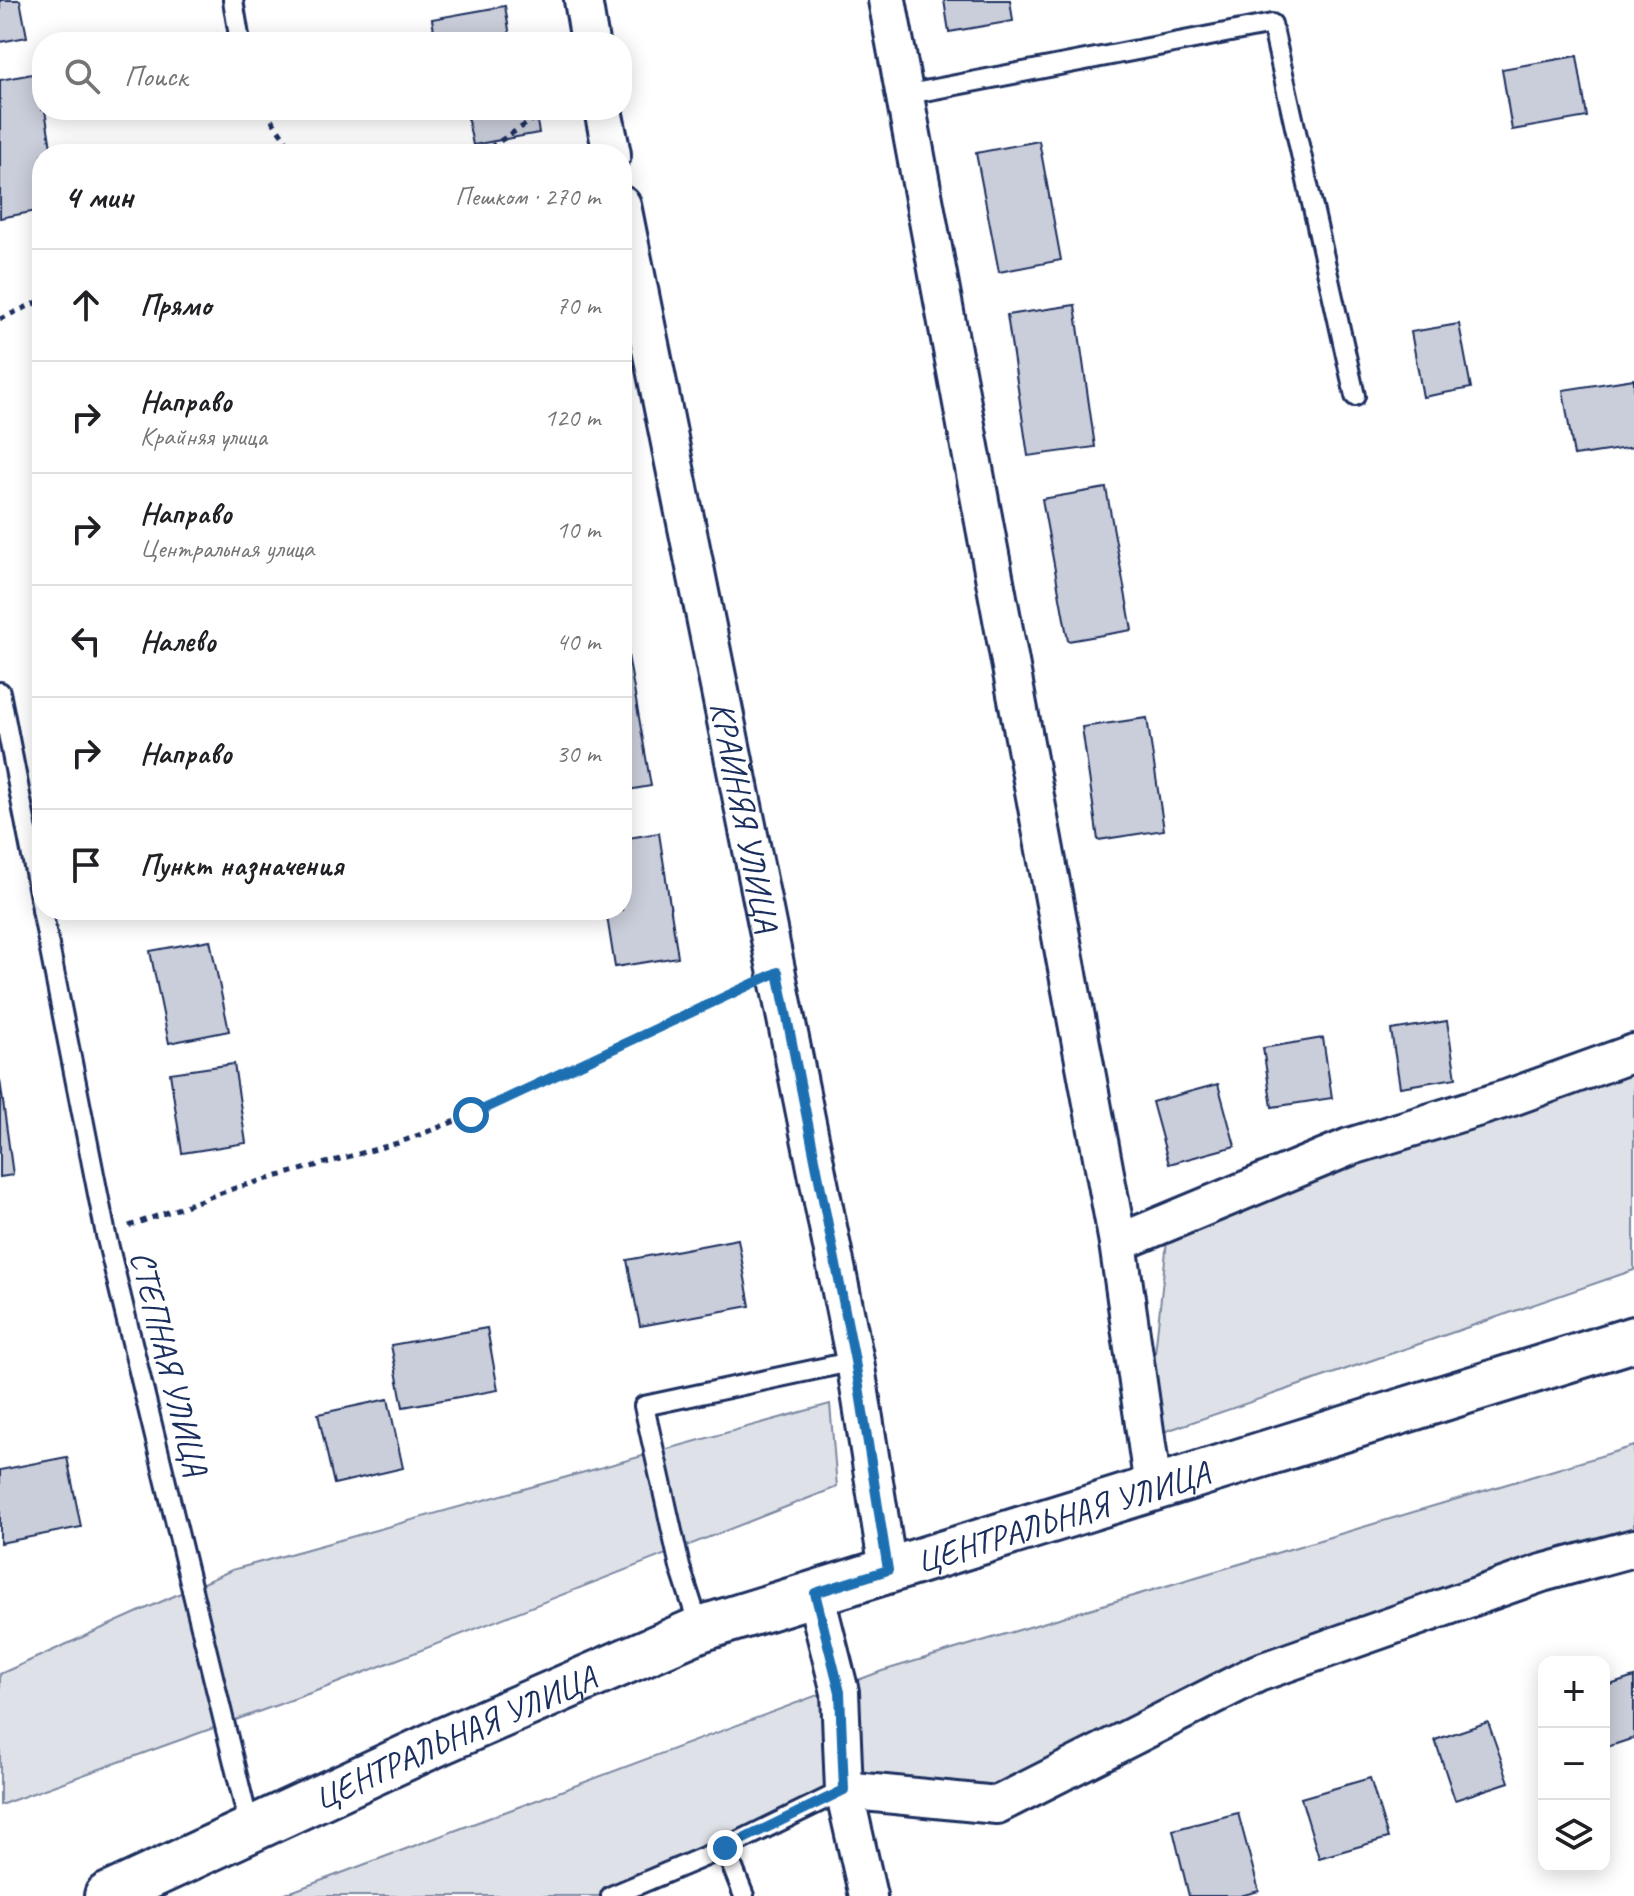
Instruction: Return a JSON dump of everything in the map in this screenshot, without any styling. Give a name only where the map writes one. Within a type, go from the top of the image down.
[{"type":"main road","name":"ЦЕНТРАЛЬНАЯ УЛИЦА","points":[[107,1896],[500,1715],[700,1629],[1634,1339]]},
{"type":"street","points":[[583,0],[588,32]]},
{"type":"street","points":[[887,0],[1118,1243],[1153,1487]]},
{"type":"street","points":[[605,120],[610,144]]},
{"type":"street","name":"КРАЙНЯЯ УЛИЦА","points":[[632,254],[855,1361],[888,1570]]},
{"type":"street","points":[[1118,1243],[1349,1147],[1509,1098],[1634,1053]]},
{"type":"street","points":[[844,1790],[997,1805],[1258,1673],[1542,1573],[1634,1548]]},
{"type":"street","points":[[815,1593],[840,1692],[844,1790],[868,1896]]},
{"type":"lane","points":[[233,0],[238,32]]},
{"type":"lane","points":[[904,95],[1272,24],[1355,396]]},
{"type":"lane","name":"СТЕПНАЯ УЛИЦА","points":[[0,692],[32,857]]},
{"type":"lane","name":"СТЕПНАЯ УЛИЦА","points":[[44,920],[106,1235],[250,1829]]},
{"type":"lane","points":[[700,1629],[680,1567],[644,1406],[855,1361]]},
{"type":"lane","points":[[615,1895],[725,1848],[844,1790]]},
{"type":"lane","points":[[725,1848],[744,1896]]},
{"type":"path","points":[[272,120],[288,144]]},
{"type":"path","points":[[495,144],[533,120]]},
{"type":"path","points":[[0,319],[32,305]]},
{"type":"path","points":[[106,1235],[235,1188],[398,1143],[471,1115],[778,972]]},
{"type":"shaded area","points":[[1634,1069],[1634,1270],[1146,1438],[1169,1222]]},
{"type":"shaded area","points":[[830,1404],[837,1487],[327,1687],[0,1805],[0,1674],[232,1570]]},
{"type":"shaded area","points":[[1634,1446],[1634,1533],[1258,1673],[997,1805],[844,1790],[613,1896],[280,1896],[882,1671]]},
{"type":"building","points":[[0,0],[20,0],[27,37],[0,42]]},
{"type":"building","points":[[944,0],[1010,0],[1013,21],[949,32]]},
{"type":"building","points":[[505,6],[509,32],[434,32],[432,19]]},
{"type":"building","points":[[1577,56],[1587,117],[1512,130],[1502,69]]},
{"type":"building","points":[[32,74],[32,120],[47,120],[50,144],[32,144],[32,212],[0,218],[0,80]]},
{"type":"building","points":[[468,120],[537,120],[539,133],[473,144]]},
{"type":"building","points":[[1039,141],[1061,260],[999,272],[976,153]]},
{"type":"building","points":[[1075,305],[1095,447],[1028,456],[1007,315]]},
{"type":"building","points":[[1459,324],[1471,388],[1423,397],[1411,332]]},
{"type":"building","points":[[1634,379],[1634,447],[1574,456],[1563,390]]},
{"type":"building","points":[[1106,488],[1132,630],[1068,641],[1042,499]]},
{"type":"building","points":[[632,678],[651,786],[632,789]]},
{"type":"building","points":[[1147,718],[1164,830],[1098,840],[1082,727]]},
{"type":"building","points":[[659,833],[678,957],[615,967],[608,920],[632,920],[632,837]]},
{"type":"building","points":[[210,940],[229,1031],[169,1043],[150,951]]},
{"type":"building","points":[[1447,1021],[1456,1078],[1400,1087],[1391,1030]]},
{"type":"building","points":[[1323,1038],[1332,1098],[1272,1107],[1263,1048]]},
{"type":"building","points":[[234,1064],[246,1143],[182,1153],[170,1073]]},
{"type":"building","points":[[0,1080],[13,1175],[0,1177]]},
{"type":"building","points":[[1218,1084],[1235,1146],[1169,1164],[1152,1102]]},
{"type":"building","points":[[738,1239],[750,1306],[640,1326],[627,1260]]},
{"type":"building","points":[[487,1328],[498,1390],[403,1407],[391,1345]]},
{"type":"building","points":[[388,1399],[403,1468],[334,1484],[318,1414]]},
{"type":"building","points":[[67,1457],[81,1527],[0,1543],[0,1470]]},
{"type":"building","points":[[1634,1677],[1634,1738],[1610,1746],[1610,1728],[1610,1685]]},
{"type":"building","points":[[1488,1722],[1509,1782],[1455,1800],[1435,1740]]},
{"type":"building","points":[[1370,1778],[1388,1838],[1319,1858],[1301,1798]]},
{"type":"building","points":[[1238,1813],[1259,1891],[1240,1896],[1189,1896],[1173,1830]]},
{"type":"route","points":[[471,1115],[778,972],[855,1361],[888,1570],[815,1593],[840,1692],[844,1790],[725,1848]]}]
